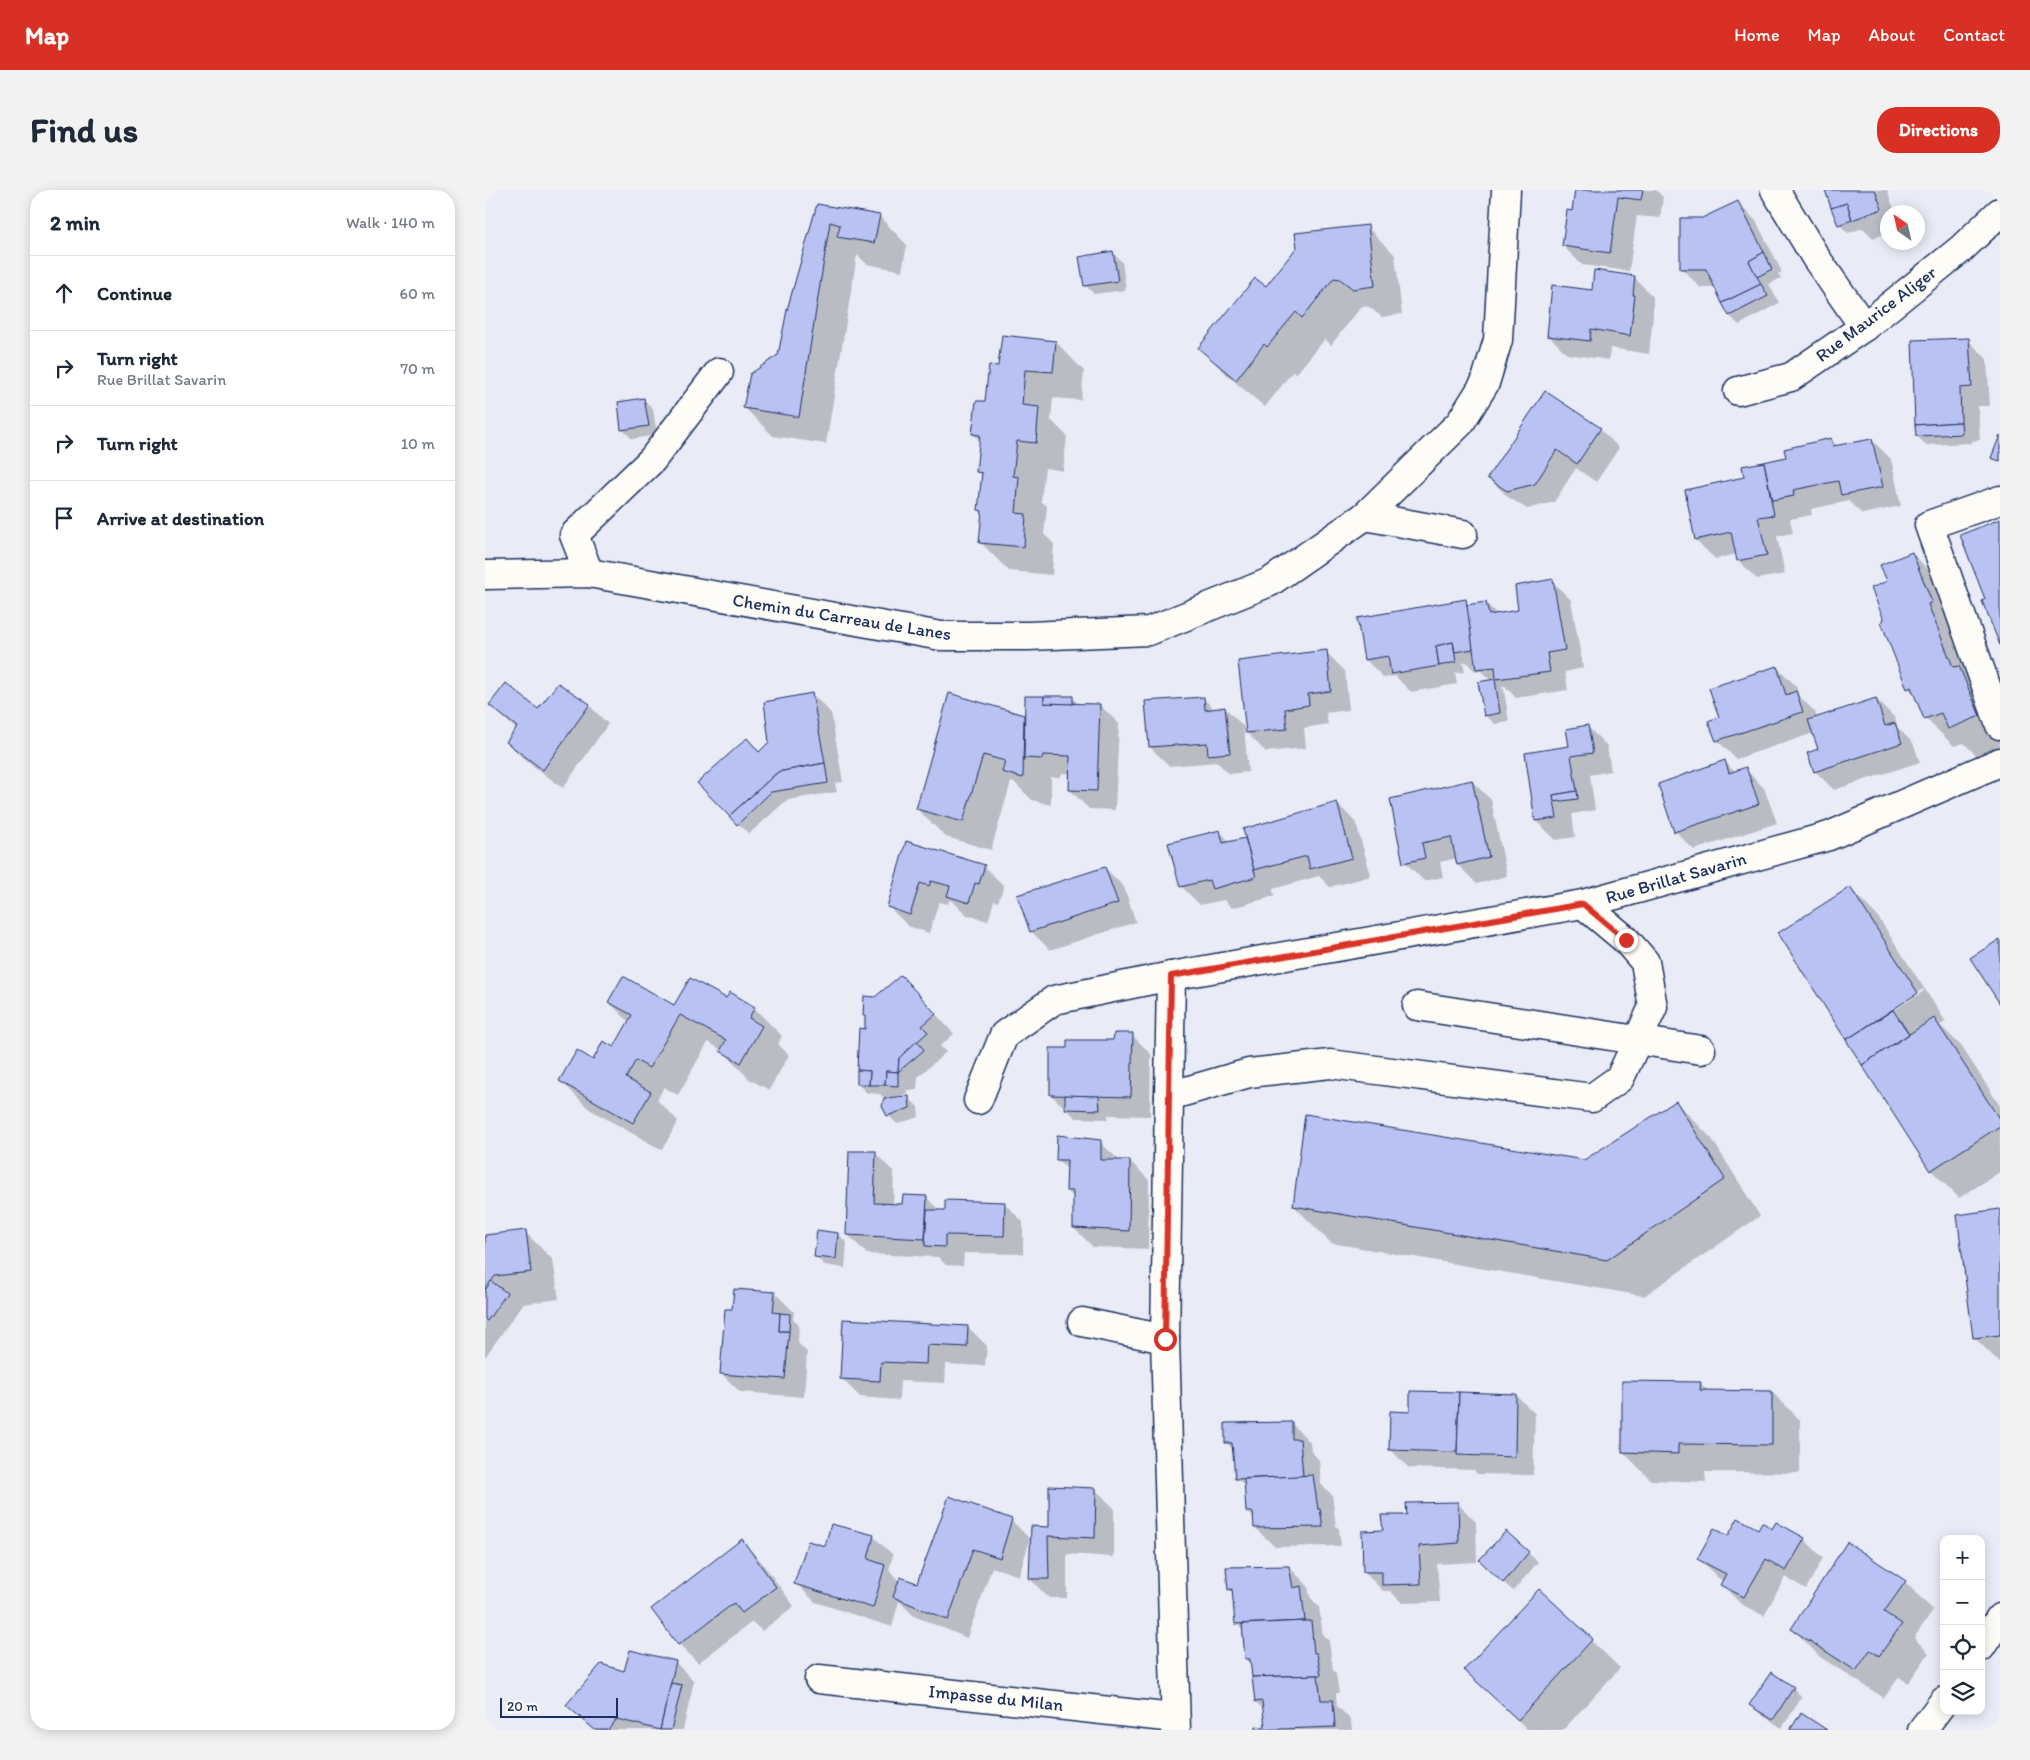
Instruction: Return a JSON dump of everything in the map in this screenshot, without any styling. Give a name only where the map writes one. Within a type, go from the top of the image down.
[{"type":"street","name":"Chemin du Carreau de Lanes","points":[[489,580],[589,573],[941,636],[1028,636],[1149,631],[1270,582],[1365,516],[1460,423],[1485,384],[1498,340],[1506,190]]},
{"type":"street","points":[[1775,190],[1816,258],[1864,327]]},
{"type":"street","name":"Rue Maurice Aliger","points":[[1738,391],[1791,376],[1864,327],[1961,249],[2000,212]]},
{"type":"street","points":[[589,573],[575,535],[652,460],[719,372]]},
{"type":"street","points":[[2000,500],[1929,525],[2000,726]]},
{"type":"street","points":[[1365,516],[1463,534]]},
{"type":"street","name":"Rue Brillat Savarin","points":[[977,1100],[1004,1035],[1054,1000],[1171,976],[1583,904],[1829,836],[2000,762]]},
{"type":"street","points":[[1169,1096],[1249,1073],[1330,1064],[1591,1098],[1620,1078],[1653,1007],[1645,962],[1626,940],[1583,904]]},
{"type":"street","points":[[1171,976],[1165,1339],[1175,1724]]},
{"type":"street","points":[[1417,1006],[1701,1050]]},
{"type":"street","points":[[1082,1322],[1165,1339]]},
{"type":"street","points":[[1985,1641],[2000,1618]]},
{"type":"street","name":"Impasse du Milan","points":[[819,1679],[1175,1724]]},
{"type":"street","points":[[1922,1730],[1940,1706]]},
{"type":"building","points":[[1575,190],[1643,190],[1641,200],[1618,197],[1610,253],[1562,246],[1567,210],[1572,211]]},
{"type":"building","points":[[1825,190],[1875,190],[1881,205],[1880,210],[1852,220],[1847,203],[1831,208]]},
{"type":"building","points":[[1738,201],[1764,252],[1749,261],[1761,284],[1722,303],[1706,269],[1680,269],[1680,218],[1702,218]]},
{"type":"building","points":[[1847,203],[1852,220],[1838,225],[1831,208]]},
{"type":"building","points":[[817,204],[880,215],[874,243],[837,237],[840,225],[830,222],[799,417],[743,408],[750,374],[778,355],[787,310]]},
{"type":"building","points":[[1368,225],[1375,286],[1353,289],[1340,279],[1334,278],[1302,318],[1296,312],[1267,347],[1264,344],[1236,380],[1198,348],[1255,278],[1266,286],[1297,247],[1295,233]]},
{"type":"building","points":[[1113,251],[1118,281],[1084,286],[1079,257]]},
{"type":"building","points":[[1764,252],[1772,269],[1757,277],[1749,261]]},
{"type":"building","points":[[1594,270],[1635,276],[1633,295],[1635,295],[1630,336],[1591,329],[1590,341],[1547,336],[1552,285],[1592,290]]},
{"type":"building","points":[[1761,284],[1768,296],[1729,316],[1722,303]]},
{"type":"building","points":[[1002,335],[1056,341],[1053,372],[1025,370],[1022,405],[1039,407],[1036,443],[1017,441],[1013,476],[1019,477],[1016,513],[1026,514],[1024,547],[979,543],[982,511],[978,510],[982,473],[976,472],[980,435],[972,434],[976,401],[985,401],[989,365],[998,366]]},
{"type":"building","points":[[1969,338],[1972,387],[1960,388],[1961,422],[1915,425],[1912,340]]},
{"type":"building","points":[[1545,391],[1601,428],[1577,464],[1557,450],[1535,484],[1507,491],[1487,478]]},
{"type":"building","points":[[644,398],[649,426],[621,430],[618,402]]},
{"type":"building","points":[[1961,422],[1962,434],[1916,436],[1915,425]]},
{"type":"building","points":[[2000,435],[2000,461],[1991,458]]},
{"type":"building","points":[[1831,438],[1833,446],[1872,439],[1883,487],[1841,495],[1838,481],[1793,490],[1794,496],[1772,500],[1764,462],[1786,457],[1784,449]]},
{"type":"building","points":[[1764,462],[1774,515],[1758,517],[1767,555],[1737,561],[1731,532],[1695,540],[1685,490],[1744,477],[1742,466]]},
{"type":"building","points":[[2000,519],[2000,645],[1982,601],[1985,599],[1960,535]]},
{"type":"building","points":[[1912,552],[1932,602],[1928,604],[1953,667],[1959,666],[1980,716],[1948,729],[1941,713],[1924,719],[1911,687],[1907,689],[1881,622],[1884,620],[1871,588],[1887,581],[1880,565]]},
{"type":"building","points":[[1553,579],[1565,650],[1547,653],[1550,672],[1496,679],[1495,667],[1476,669],[1466,605],[1486,602],[1489,615],[1518,610],[1515,586]]},
{"type":"building","points":[[1466,599],[1473,649],[1455,652],[1453,642],[1436,646],[1439,666],[1391,674],[1388,656],[1364,660],[1357,618]]},
{"type":"building","points":[[1453,642],[1456,662],[1439,666],[1436,646]]},
{"type":"building","points":[[1327,650],[1331,691],[1308,694],[1309,705],[1285,709],[1287,729],[1246,733],[1238,661]]},
{"type":"building","points":[[1777,666],[1786,695],[1796,691],[1803,712],[1716,741],[1708,721],[1719,717],[1709,688]]},
{"type":"building","points":[[1495,679],[1500,713],[1484,716],[1478,682]]},
{"type":"building","points":[[506,683],[538,709],[558,683],[590,704],[543,770],[506,742],[517,727],[489,705]]},
{"type":"building","points":[[812,693],[825,763],[778,772],[729,816],[697,783],[747,738],[759,752],[769,742],[764,702]]},
{"type":"building","points":[[949,693],[1024,715],[1023,778],[1002,772],[1005,761],[983,755],[963,822],[916,809]]},
{"type":"building","points":[[1025,696],[1044,696],[1044,703],[1100,704],[1097,791],[1069,790],[1070,756],[1043,755],[1042,759],[1024,758]]},
{"type":"building","points":[[1044,696],[1073,696],[1073,704],[1044,703]]},
{"type":"building","points":[[1204,697],[1205,710],[1225,707],[1230,753],[1208,755],[1207,743],[1149,747],[1145,701]]},
{"type":"building","points":[[1876,698],[1885,726],[1895,723],[1902,743],[1814,772],[1807,753],[1818,749],[1808,720]]},
{"type":"building","points":[[1588,725],[1593,753],[1571,756],[1577,791],[1553,795],[1557,818],[1535,821],[1525,753],[1569,746],[1566,729]]},
{"type":"building","points":[[1725,760],[1729,773],[1746,767],[1759,804],[1674,832],[1658,784]]},
{"type":"building","points":[[825,763],[828,783],[771,792],[737,825],[729,816],[778,772]]},
{"type":"building","points":[[1472,780],[1489,857],[1457,865],[1451,837],[1422,843],[1425,858],[1403,863],[1390,799]]},
{"type":"building","points":[[1577,791],[1578,799],[1554,802],[1553,795]]},
{"type":"building","points":[[1337,802],[1352,858],[1310,869],[1307,856],[1254,870],[1243,829]]},
{"type":"building","points":[[1220,830],[1223,843],[1245,838],[1256,877],[1212,889],[1209,880],[1180,887],[1168,843]]},
{"type":"building","points":[[906,841],[985,865],[979,884],[975,883],[969,903],[947,896],[950,886],[931,881],[929,886],[920,883],[910,915],[887,907]]},
{"type":"building","points":[[1105,867],[1118,903],[1030,932],[1017,895]]},
{"type":"building","points":[[1850,887],[1918,993],[1846,1040],[1778,933]]},
{"type":"building","points":[[2000,939],[2000,1004],[1970,958]]},
{"type":"building","points":[[901,975],[936,1014],[922,1026],[928,1032],[899,1058],[898,1072],[886,1071],[885,1085],[869,1085],[870,1071],[857,1070],[859,1028],[865,1029],[865,1015],[863,1016],[864,996],[875,997]]},
{"type":"building","points":[[623,976],[674,1005],[690,978],[726,998],[730,992],[755,1007],[749,1018],[762,1026],[741,1063],[720,1051],[726,1040],[680,1015],[649,1068],[636,1060],[626,1078],[651,1092],[633,1123],[559,1081],[577,1050],[593,1060],[603,1041],[614,1047],[632,1015],[608,1002]]},
{"type":"building","points":[[1893,1010],[1909,1034],[1862,1065],[1846,1040]]},
{"type":"building","points":[[1934,1018],[2000,1120],[2000,1126],[1930,1171],[1862,1065]]},
{"type":"building","points":[[1114,1033],[1133,1033],[1131,1097],[1050,1095],[1050,1048],[1067,1048],[1067,1040],[1113,1040]]},
{"type":"building","points":[[917,1041],[924,1050],[898,1072],[899,1058]]},
{"type":"building","points":[[857,1070],[870,1071],[869,1085],[857,1084]]},
{"type":"building","points":[[886,1071],[898,1072],[898,1086],[885,1085]]},
{"type":"building","points":[[1065,1095],[1099,1096],[1100,1110],[1065,1109]]},
{"type":"building","points":[[909,1096],[910,1108],[887,1116],[882,1106],[884,1098]]},
{"type":"building","points":[[1676,1101],[1725,1179],[1607,1260],[1293,1206],[1305,1114],[1584,1160]]},
{"type":"building","points":[[1057,1135],[1101,1140],[1101,1160],[1130,1160],[1129,1231],[1073,1228],[1073,1191],[1066,1191],[1067,1160],[1056,1160]]},
{"type":"building","points":[[849,1151],[876,1151],[874,1203],[902,1204],[903,1195],[927,1196],[925,1239],[846,1235]]},
{"type":"building","points":[[945,1200],[1005,1202],[1004,1236],[945,1235],[945,1247],[925,1246],[927,1210],[945,1210]]},
{"type":"building","points":[[2000,1209],[2000,1335],[1973,1338],[1957,1215]]},
{"type":"building","points":[[526,1230],[531,1272],[495,1276],[485,1290],[485,1235]]},
{"type":"building","points":[[817,1230],[838,1233],[836,1259],[814,1257]]},
{"type":"building","points":[[491,1281],[507,1293],[487,1321],[485,1320],[485,1290]]},
{"type":"building","points":[[734,1289],[775,1292],[773,1312],[780,1313],[779,1331],[789,1331],[785,1379],[720,1374],[725,1309],[732,1309]]},
{"type":"building","points":[[780,1313],[790,1314],[789,1331],[779,1331]]},
{"type":"building","points":[[843,1319],[968,1326],[967,1347],[927,1345],[926,1364],[881,1362],[880,1381],[840,1379]]},
{"type":"building","points":[[1622,1381],[1701,1382],[1700,1390],[1772,1391],[1772,1445],[1678,1444],[1678,1454],[1622,1452]]},
{"type":"building","points":[[1410,1391],[1459,1392],[1457,1452],[1389,1450],[1390,1411],[1410,1412]]},
{"type":"building","points":[[1459,1392],[1516,1394],[1515,1457],[1457,1455]]},
{"type":"building","points":[[1292,1422],[1292,1439],[1300,1439],[1303,1476],[1235,1479],[1232,1443],[1225,1443],[1225,1423]]},
{"type":"building","points":[[1313,1475],[1318,1509],[1320,1509],[1323,1527],[1254,1528],[1253,1512],[1246,1512],[1244,1479]]},
{"type":"building","points":[[1049,1486],[1096,1488],[1095,1538],[1048,1536],[1049,1579],[1029,1579],[1031,1526],[1049,1527]]},
{"type":"building","points":[[949,1496],[1012,1519],[1000,1558],[973,1549],[948,1620],[893,1597],[900,1577],[917,1583]]},
{"type":"building","points":[[1458,1502],[1459,1543],[1419,1546],[1421,1584],[1382,1585],[1382,1572],[1363,1572],[1362,1531],[1383,1530],[1381,1515],[1407,1515],[1406,1503]]},
{"type":"building","points":[[1738,1518],[1758,1529],[1762,1522],[1772,1529],[1776,1522],[1805,1538],[1786,1571],[1766,1559],[1744,1597],[1720,1585],[1726,1574],[1697,1559],[1714,1528],[1728,1536]]},
{"type":"building","points":[[831,1524],[874,1535],[868,1559],[885,1565],[873,1608],[794,1584],[808,1541],[825,1546]]},
{"type":"building","points":[[1506,1531],[1529,1552],[1503,1583],[1479,1560]]},
{"type":"building","points":[[742,1539],[776,1587],[742,1613],[734,1603],[678,1645],[651,1609]]},
{"type":"building","points":[[1847,1542],[1906,1581],[1884,1612],[1902,1624],[1879,1656],[1870,1650],[1856,1671],[1791,1629]]},
{"type":"building","points":[[1289,1566],[1293,1588],[1301,1586],[1305,1621],[1235,1624],[1232,1589],[1228,1590],[1226,1567]]},
{"type":"building","points":[[1539,1589],[1593,1639],[1518,1720],[1464,1670]]},
{"type":"building","points":[[1311,1621],[1314,1653],[1317,1653],[1321,1675],[1252,1677],[1250,1659],[1245,1659],[1242,1624]]},
{"type":"building","points":[[630,1650],[676,1661],[660,1730],[617,1719],[608,1730],[595,1730],[566,1705],[601,1664],[624,1671]]},
{"type":"building","points":[[1771,1672],[1794,1687],[1773,1720],[1749,1705]]},
{"type":"building","points":[[1318,1675],[1321,1700],[1333,1700],[1335,1727],[1256,1730],[1256,1726],[1265,1727],[1262,1701],[1255,1702],[1252,1677]]},
{"type":"building","points":[[671,1683],[682,1685],[671,1730],[660,1730]]},
{"type":"building","points":[[1801,1713],[1827,1730],[1790,1730]]},
{"type":"route","points":[[1165,1339],[1171,976],[1583,904],[1626,940]]}]
